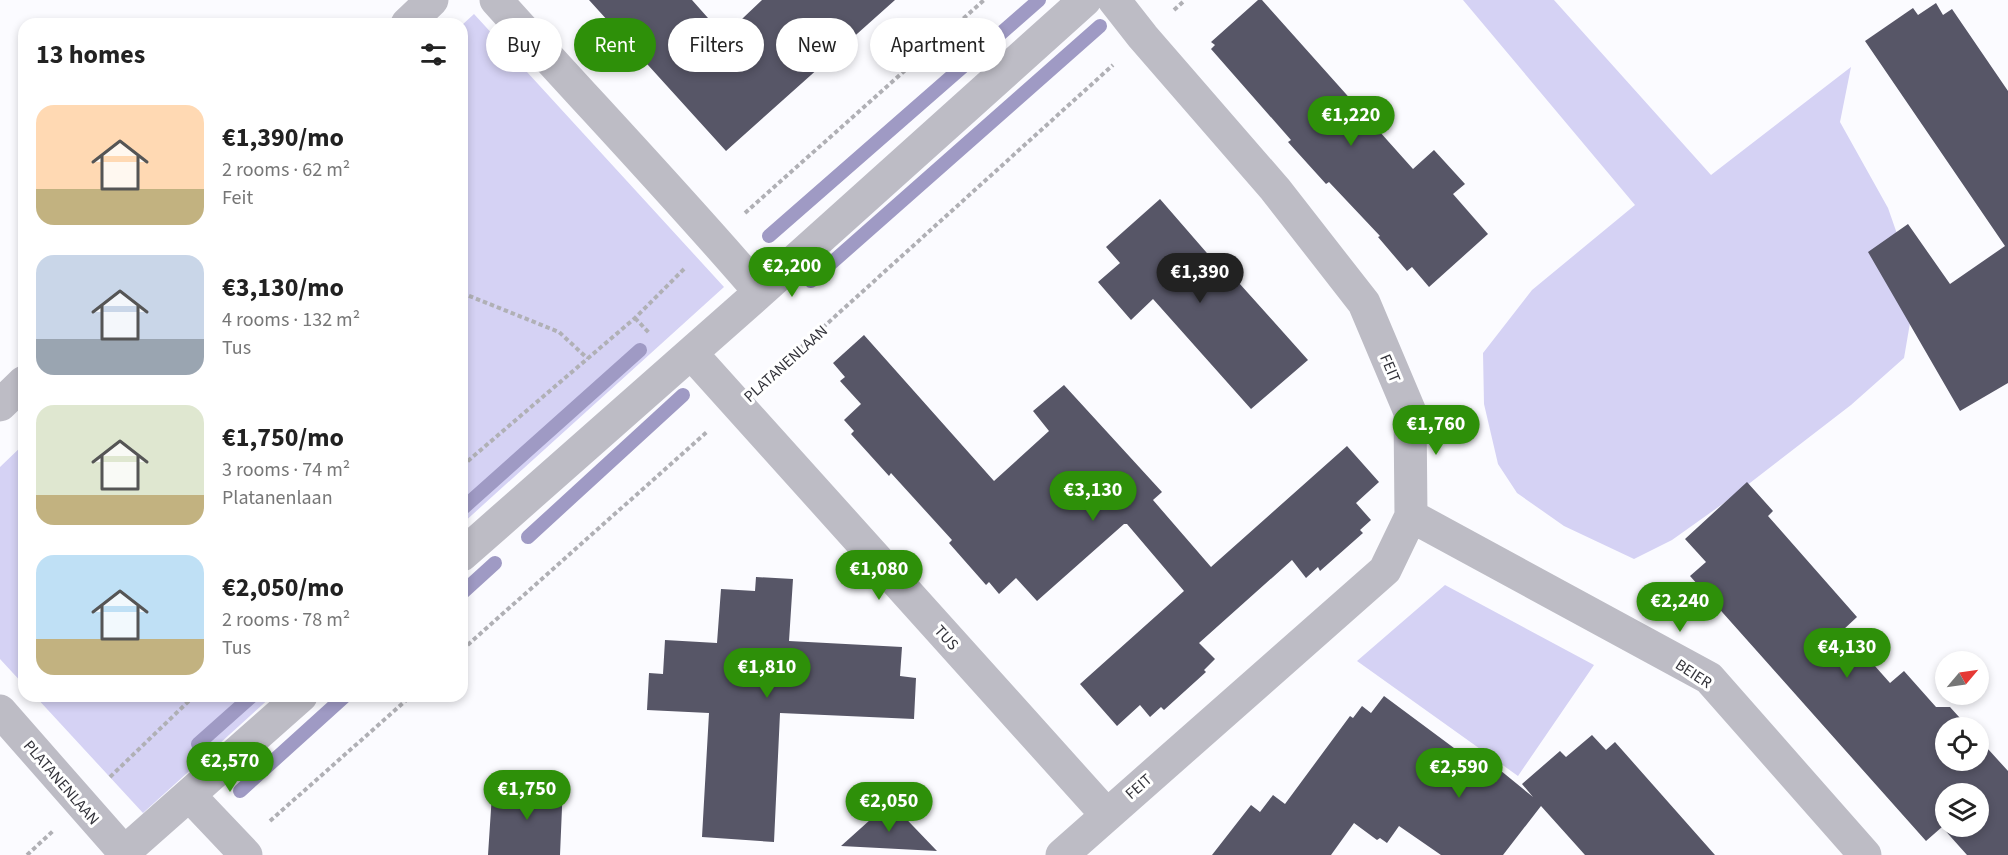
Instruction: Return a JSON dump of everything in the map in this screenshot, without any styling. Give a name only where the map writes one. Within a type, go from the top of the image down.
[{"type":"street","points":[[413,18],[432,0]]},
{"type":"street","points":[[496,0],[760,292]]},
{"type":"street","points":[[468,550],[760,292],[1085,0]]},
{"type":"street","name":"FEIT","points":[[1062,855],[1385,570],[1411,516],[1410,412],[1364,303],[1275,189],[1143,37],[1114,0]]},
{"type":"street","name":"TUS","points":[[691,353],[1106,814]]},
{"type":"street","points":[[0,405],[18,388]]},
{"type":"street","name":"BEIER","points":[[1411,516],[1709,678],[1865,855]]},
{"type":"street","name":"PLATANENLAAN","points":[[0,711],[122,854],[295,702]]},
{"type":"street","points":[[189,795],[243,851]]},
{"type":"path","name":"PLATANENLAAN","points":[[468,645],[1185,0]]},
{"type":"path","points":[[468,295],[559,332],[587,358]]},
{"type":"path","points":[[243,851],[404,702]]},
{"type":"shaded area","points":[[1463,0],[1554,0],[1711,175],[1851,67],[1840,122],[1888,208],[1916,288],[1904,358],[1851,405],[1724,503],[1672,540],[1634,559],[1564,526],[1517,493],[1498,464],[1484,404],[1483,353],[1532,290],[1635,205]]},
{"type":"shaded area","points":[[474,14],[486,27],[486,72],[527,72],[724,287],[468,519],[468,20]]},
{"type":"shaded area","points":[[18,450],[18,678],[0,659],[0,467]]},
{"type":"shaded area","points":[[1445,585],[1594,665],[1518,776],[1357,661]]},
{"type":"shaded area","points":[[41,702],[265,702],[143,813]]},
{"type":"building","points":[[589,0],[692,0],[708,18],[668,18],[668,72],[764,72],[764,18],[743,18],[762,0],[895,0],[875,18],[870,18],[870,22],[858,33],[858,18],[776,18],[776,72],[814,72],[726,151],[654,72],[656,18],[605,18]]},
{"type":"building","points":[[1258,0],[1262,0],[1413,169],[1434,150],[1465,184],[1453,194],[1488,234],[1429,287],[1412,267],[1407,271],[1378,237],[1380,236],[1329,182],[1326,184],[1288,142],[1291,140],[1211,49],[1215,45],[1211,42]]},
{"type":"building","points":[[1936,3],[1943,15],[1952,9],[2008,91],[2008,383],[1960,411],[1868,252],[1908,224],[1950,284],[2005,246],[1865,41],[1913,8],[1918,15]]},
{"type":"building","points":[[1160,199],[1236,286],[1239,283],[1308,360],[1251,409],[1153,299],[1131,320],[1098,282],[1120,263],[1106,247]]},
{"type":"building","points":[[864,335],[994,481],[1049,431],[1033,411],[1064,385],[1162,492],[1153,500],[1211,567],[1347,446],[1379,482],[1356,503],[1371,520],[1360,530],[1363,533],[1320,571],[1318,567],[1306,578],[1292,560],[1199,643],[1215,659],[1204,670],[1206,672],[1164,710],[1161,707],[1150,717],[1140,705],[1117,726],[1080,684],[1184,591],[1127,524],[1124,524],[1037,601],[1016,578],[999,594],[989,582],[986,585],[949,543],[952,540],[891,473],[889,476],[851,434],[854,431],[844,420],[861,404],[840,381],[845,377],[833,363]]},
{"type":"building","points":[[1747,482],[1773,511],[1768,516],[1857,617],[1843,630],[1890,683],[1904,671],[1936,707],[1950,707],[1959,717],[1935,717],[1935,771],[1989,771],[1989,750],[2008,771],[2008,855],[1967,855],[1951,837],[1989,837],[1989,783],[1935,783],[1935,833],[1926,841],[1690,576],[1706,562],[1685,539]]},
{"type":"building","points":[[756,577],[793,579],[789,641],[902,647],[900,676],[916,678],[914,719],[780,713],[774,842],[702,837],[709,713],[647,710],[649,673],[663,674],[665,640],[717,643],[721,589],[755,591]]},
{"type":"building","points":[[1384,696],[1489,774],[1495,766],[1533,797],[1522,784],[1560,751],[1566,757],[1592,735],[1606,750],[1615,742],[1715,855],[1585,855],[1541,806],[1503,855],[1441,855],[1399,826],[1387,843],[1380,838],[1377,840],[1354,823],[1331,855],[1212,855],[1251,805],[1260,812],[1273,795],[1285,804],[1350,716],[1353,718],[1362,706],[1371,713]]},
{"type":"building","points":[[526,781],[563,784],[560,855],[488,855],[492,794],[526,795]]},
{"type":"building","points":[[890,802],[937,851],[841,846]]},
{"type":"waterway","points":[[769,236],[1039,0]]},
{"type":"waterway","points":[[811,281],[1100,26]]},
{"type":"waterway","points":[[468,504],[640,350]]},
{"type":"waterway","points":[[528,537],[683,395]]},
{"type":"waterway","points":[[468,588],[495,563]]},
{"type":"waterway","points":[[198,744],[245,702]]},
{"type":"waterway","points":[[240,791],[338,702]]}]
